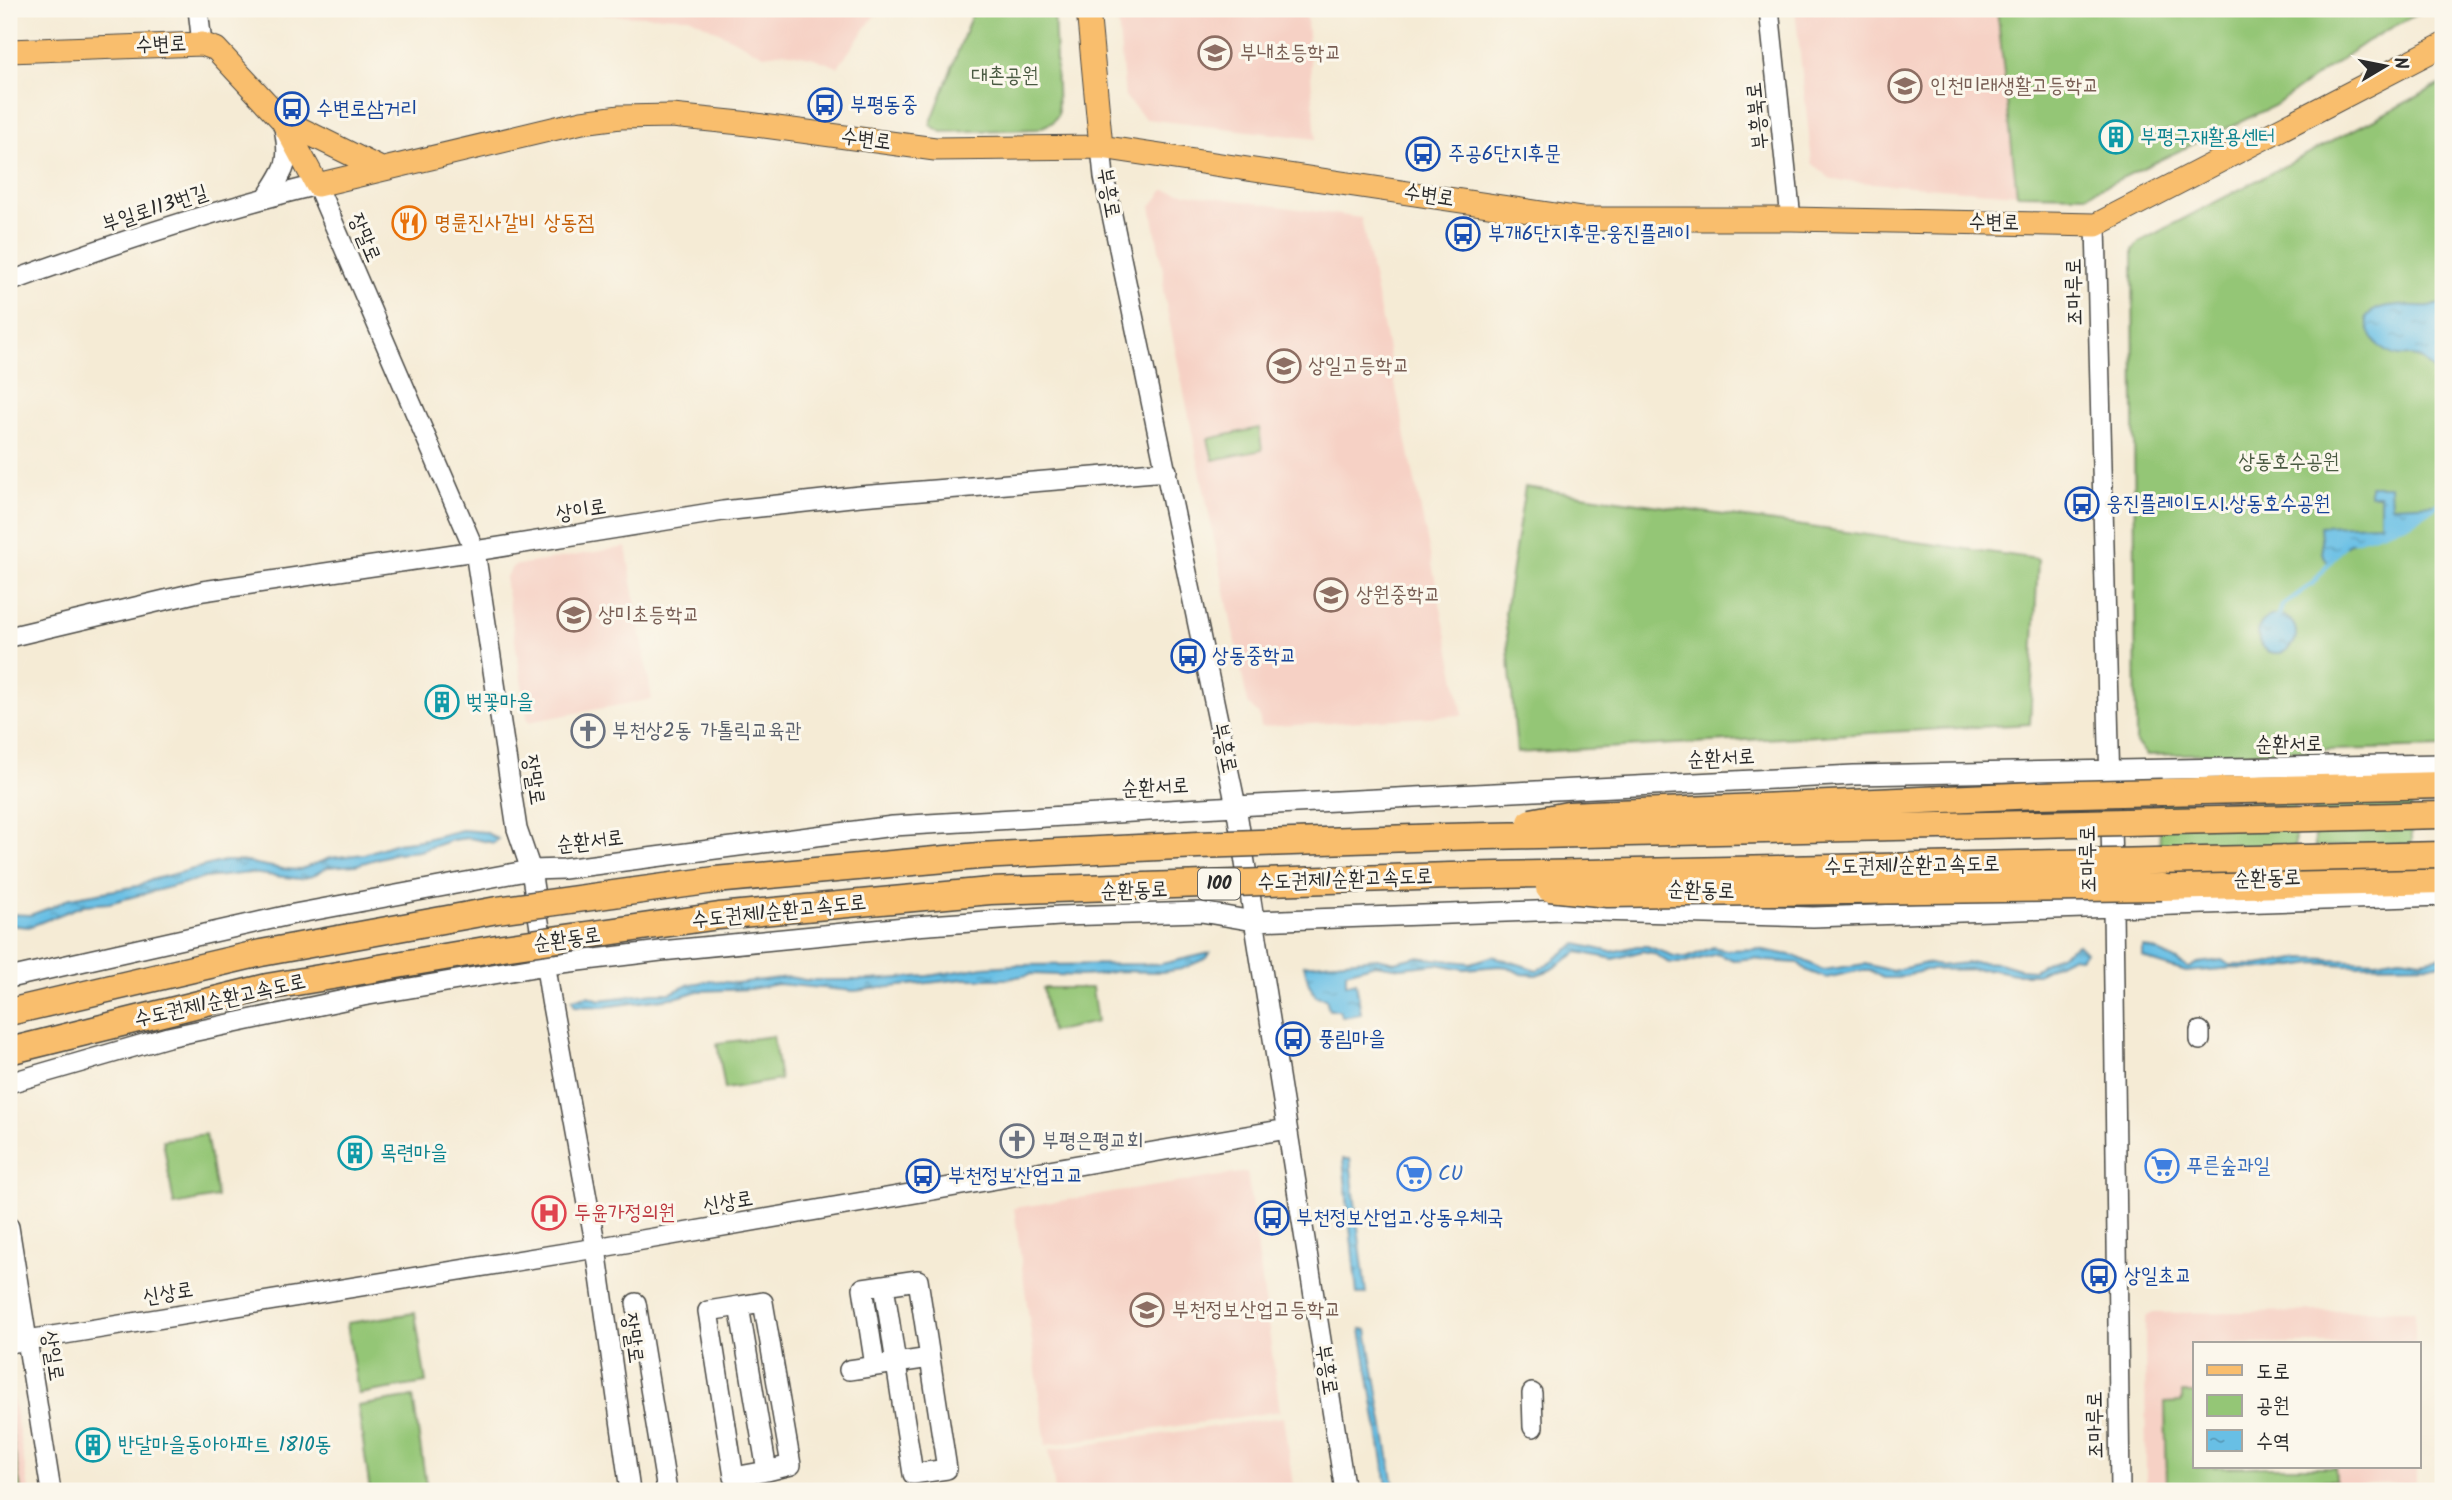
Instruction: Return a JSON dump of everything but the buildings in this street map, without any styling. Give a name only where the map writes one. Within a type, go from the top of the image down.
[{"type":"highway","points":[[1443,837],[1568,816],[2038,794],[2443,785]]},
{"type":"highway","name":"수도권제1순환고속도로","points":[[9,1012],[261,953],[497,910],[715,880],[979,856],[1443,837],[2443,815]]},
{"type":"highway","name":"수도권제1순환고속도로","points":[[9,1051],[267,987],[503,947],[719,916],[990,891],[1450,876],[2443,855]]},
{"type":"highway","points":[[1450,876],[1608,894],[2054,890],[2443,880]]},
{"type":"main road","name":"부흥로","points":[[1088,9],[1101,147]]},
{"type":"main road","name":"수변로","points":[[9,51],[202,44],[216,49],[282,120],[317,185],[582,122],[620,117],[672,116],[741,122],[935,149],[1101,147],[1583,219],[1791,219],[2096,225],[2443,44]]},
{"type":"main road","name":"수변로","points":[[282,120],[381,169]]},
{"type":"street","points":[[198,9],[202,44]]},
{"type":"street","name":"부흥북로","points":[[1769,9],[1791,219]]},
{"type":"street","points":[[266,198],[286,168],[287,146],[282,120]]},
{"type":"street","name":"부흥로","points":[[1101,147],[1107,190],[1236,806],[1345,1491]]},
{"type":"street","name":"부일로113번길","points":[[9,282],[266,198],[317,185]]},
{"type":"street","name":"장말로","points":[[317,185],[475,551],[517,829],[531,870],[596,1248],[630,1491]]},
{"type":"street","name":"조마루로","points":[[2096,225],[2113,907],[2120,1491]]},
{"type":"street","name":"상이로","points":[[9,637],[203,592],[723,511],[860,496],[1167,471]]},
{"type":"street","name":"순환서로","points":[[9,978],[294,914],[531,870],[563,869],[893,826],[1854,775],[2443,764]]},
{"type":"street","name":"순환동로","points":[[9,1083],[168,1037],[363,996],[546,965],[915,926],[1060,916],[1201,912],[1254,921],[1562,910],[1813,917],[2443,896]]},
{"type":"street","name":"신상로","points":[[18,1341],[596,1248],[1287,1129]]},
{"type":"street","name":"상일로","points":[[9,1227],[18,1341],[51,1491]]},
{"type":"street","points":[[875,1366],[863,1288],[918,1280],[947,1469],[913,1474],[884,1285]]},
{"type":"street","points":[[763,1302],[791,1465],[767,1471],[736,1484],[708,1311],[763,1302]]},
{"type":"street","points":[[636,1303],[667,1491]]},
{"type":"street","points":[[849,1370],[930,1357]]},
{"type":"street","points":[[1531,1392],[1532,1427]]},
{"type":"shaded area","points":[[604,9],[879,9],[838,67],[811,57],[784,52],[764,55],[689,17],[603,15]]},
{"type":"shaded area","name":"부내초등학교","points":[[1117,9],[1306,9],[1316,139],[1146,119],[1125,97]]},
{"type":"shaded area","name":"인천미래생활고등학교","points":[[1795,9],[1997,9],[2017,194],[1832,180],[1812,163]]},
{"type":"shaded area","points":[[1164,190],[1361,218],[1463,715],[1261,727],[1259,715],[1248,704],[1163,290],[1164,276],[1151,206]]},
{"type":"shaded area","name":"상미초등학교","points":[[626,547],[652,699],[528,722],[505,578],[513,566]]},
{"type":"shaded area","name":"부천정보산업고등학교","points":[[1247,1172],[1280,1411],[1046,1445],[1014,1208]]},
{"type":"shaded area","points":[[2415,1310],[2415,1342],[2193,1342],[2193,1468],[2416,1468],[2416,1483],[2146,1489],[2145,1321],[2147,1316],[2153,1313]]},
{"type":"shaded area","points":[[10,1380],[29,1491],[9,1491]]},
{"type":"shaded area","points":[[1283,1417],[1294,1491],[1055,1491],[1049,1450]]},
{"type":"shaded area","points":[[2417,1488],[2417,1491],[2192,1491]]},
{"type":"green space","name":"대촌공원","points":[[974,9],[1054,9],[1058,114],[1053,122],[1038,129],[942,132],[930,125]]},
{"type":"green space","points":[[1997,9],[2426,9],[2367,41],[2274,106],[2086,195],[2017,194]]},
{"type":"green space","name":"상동호수공원","points":[[2443,83],[2443,747],[2147,755],[2136,743],[2133,250],[2139,242]]},
{"type":"green space","points":[[1259,428],[1262,450],[1213,460],[1208,439]]},
{"type":"green space","points":[[1525,487],[2038,559],[2030,724],[1517,753],[1505,612]]},
{"type":"green space","points":[[2411,798],[2412,844],[2315,847],[2314,801]]},
{"type":"green space","points":[[2294,800],[2295,847],[2160,850],[2159,803]]},
{"type":"green space","points":[[1043,988],[1092,988],[1097,1022],[1051,1032]]},
{"type":"green space","points":[[773,1036],[780,1080],[725,1089],[717,1043]]},
{"type":"green space","points":[[206,1134],[217,1197],[174,1205],[163,1140]]},
{"type":"green space","points":[[415,1313],[426,1383],[358,1394],[347,1323]]},
{"type":"green space","points":[[2182,1393],[2193,1393],[2193,1468],[2335,1468],[2336,1480],[2167,1484],[2165,1403],[2182,1402]]},
{"type":"green space","points":[[413,1397],[427,1491],[370,1491],[358,1406]]},
{"type":"green space","points":[[9,1417],[21,1491],[9,1491]]},
{"type":"water","points":[[2443,303],[2443,382],[2420,359],[2392,354],[2380,347],[2369,331],[2366,317],[2374,310]]},
{"type":"water","points":[[2370,486],[2390,486],[2391,506],[2440,504],[2412,521],[2347,544],[2328,562],[2322,553],[2320,526],[2380,524],[2380,495],[2370,495]]},
{"type":"water","points":[[2277,615],[2291,620],[2296,634],[2291,648],[2277,653],[2263,648],[2258,634],[2263,620]]},
{"type":"water","points":[[462,830],[485,832],[498,839],[494,843],[469,838],[452,840],[419,851],[396,853],[356,865],[328,867],[300,879],[250,873],[204,878],[109,903],[84,905],[29,927],[9,925],[9,914],[30,915],[70,898],[138,886],[151,880],[224,861],[299,870],[330,858],[364,854],[397,843]]},
{"type":"water","points":[[1577,944],[1611,952],[1647,946],[1687,958],[1713,947],[1727,950],[1758,949],[1795,956],[1823,970],[1865,964],[1892,971],[1926,963],[1939,966],[1975,962],[1999,963],[2033,970],[2078,944],[2086,952],[2080,958],[2070,957],[2037,974],[2015,974],[1989,969],[1925,970],[1898,978],[1883,978],[1870,971],[1857,971],[1826,978],[1807,971],[1798,963],[1755,958],[1734,960],[1716,954],[1686,963],[1669,963],[1653,953],[1642,951],[1614,959],[1578,952],[1550,970],[1536,975],[1521,974],[1508,967],[1499,966],[1464,969],[1437,964],[1401,968],[1375,964],[1346,972],[1346,984],[1356,982],[1361,1014],[1342,1017],[1339,1010],[1329,1010],[1326,998],[1316,996],[1309,984],[1304,965],[1377,958],[1395,962],[1416,957],[1471,963],[1493,956],[1537,970]]},
{"type":"water","points":[[2143,947],[2189,968],[2198,963],[2222,960],[2229,965],[2258,965],[2303,958],[2376,961],[2400,957],[2422,960],[2443,956],[2443,964],[2315,963],[2272,969],[2234,968],[2186,972],[2143,957]]},
{"type":"water","points":[[1210,953],[1207,958],[1182,969],[1162,972],[1117,971],[1080,976],[1033,974],[1006,979],[964,979],[854,991],[778,984],[751,989],[698,991],[678,997],[603,1007],[575,1006],[572,999],[588,996],[600,1000],[671,993],[690,984],[712,981],[736,983],[789,977],[805,980],[871,980],[1016,965],[1161,964]]},
{"type":"water","points":[[1343,1159],[1350,1159],[1366,1294],[1357,1294]]},
{"type":"water","points":[[1361,1329],[1367,1330],[1395,1491],[1388,1491]]},
{"type":"waterway","points":[[2354,540],[2411,522],[2443,501]]},
{"type":"waterway","points":[[2279,615],[2282,606],[2312,584],[2343,546]]},
{"type":"place","name":"부내초등학교","points":[[1215,53]]},
{"type":"place","name":"인천미래생활고등학교","points":[[1905,86]]},
{"type":"place","name":"부평동중","points":[[825,105]]},
{"type":"place","name":"수변로삼거리","points":[[292,109]]},
{"type":"place","name":"부평구재활용센터","points":[[2116,137]]},
{"type":"place","name":"주공6단지후문","points":[[1423,154]]},
{"type":"place","name":"명륜진사갈비 상동점","points":[[409,223]]},
{"type":"place","name":"부개6단지후문.웅진플레이","points":[[1463,234]]},
{"type":"place","name":"상일고등학교","points":[[1284,366]]},
{"type":"place","name":"웅진플레이도시.상동호수공원","points":[[2082,504]]},
{"type":"place","name":"상원중학교","points":[[1331,595]]},
{"type":"place","name":"상미초등학교","points":[[574,615]]},
{"type":"place","name":"상동중학교","points":[[1188,656]]},
{"type":"place","name":"벚꽃마을","points":[[442,702]]},
{"type":"place","name":"부천상2동 가톨릭교육관","points":[[588,731]]},
{"type":"place","name":"풍림마을","points":[[1293,1039]]},
{"type":"place","name":"부평은평교회","points":[[1017,1141]]},
{"type":"place","name":"목련마을","points":[[355,1153]]},
{"type":"place","name":"푸른숲과일","points":[[2162,1166]]},
{"type":"place","name":"CU","points":[[1414,1174]]},
{"type":"place","name":"부천정보산업고교","points":[[923,1176]]},
{"type":"place","name":"두윤가정의원","points":[[549,1213]]},
{"type":"place","name":"부천정보산업고.상동우체국","points":[[1272,1218]]},
{"type":"place","name":"상일초교","points":[[2099,1276]]},
{"type":"place","name":"부천정보산업고등학교","points":[[1147,1310]]},
{"type":"place","name":"반달마을동아아파트 1810동","points":[[93,1445]]}]
